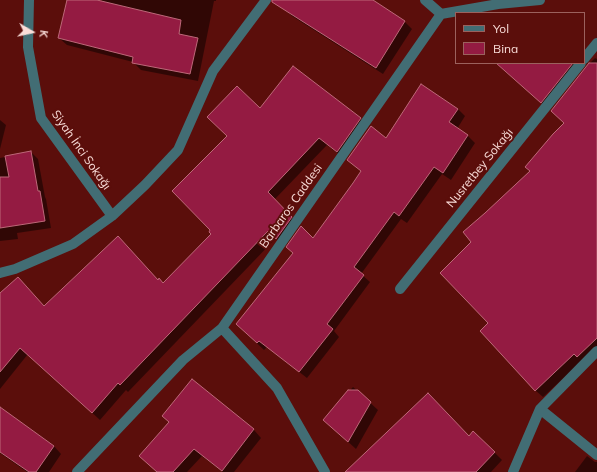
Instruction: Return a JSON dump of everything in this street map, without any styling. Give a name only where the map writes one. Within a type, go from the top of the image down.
[{"type":"street","name":"Siyah İnci Sokağı","points":[[29,0],[28,47],[41,118],[112,216]]},
{"type":"street","points":[[0,273],[15,269],[73,244],[112,216],[145,185],[178,150],[213,71],[266,0]]},
{"type":"street","points":[[425,0],[441,14],[498,4],[540,0]]},
{"type":"street","name":"Barbaros Caddesi","points":[[77,472],[183,360],[222,328],[441,14]]},
{"type":"street","points":[[585,58],[597,43]]},
{"type":"street","name":"Nusretbey Sokağı","points":[[400,289],[580,64]]},
{"type":"street","points":[[222,328],[277,388],[325,472]]},
{"type":"street","points":[[513,472],[540,409],[597,351]]},
{"type":"street","points":[[540,409],[597,455]]},
{"type":"building","points":[[67,0],[97,0],[181,20],[179,34],[198,38],[190,74],[132,63],[133,57],[58,38]]},
{"type":"building","points":[[272,0],[373,0],[405,21],[376,68],[272,2]]},
{"type":"building","points":[[589,63],[597,63],[597,338],[577,357],[574,354],[535,391],[480,331],[488,323],[440,273],[471,242],[463,232],[530,171],[525,167],[564,123],[551,111]]},
{"type":"building","points":[[497,64],[572,64],[541,103]]},
{"type":"building","points":[[293,66],[361,118],[337,152],[319,138],[268,192],[292,217],[276,239],[268,231],[120,385],[118,383],[92,413],[20,348],[0,372],[0,293],[18,277],[44,306],[118,236],[158,280],[159,278],[163,283],[211,234],[209,232],[210,230],[172,191],[227,136],[207,117],[237,86],[260,108]]},
{"type":"building","points":[[421,84],[458,109],[449,122],[468,135],[443,173],[434,167],[399,216],[394,212],[354,267],[364,275],[327,324],[333,329],[299,372],[259,341],[257,343],[236,324],[293,253],[286,247],[301,226],[313,238],[353,183],[361,171],[347,160],[371,126],[386,138]]},
{"type":"building","points":[[31,151],[45,221],[0,228],[0,177],[9,177],[5,156]]},
{"type":"building","points":[[192,379],[254,429],[222,471],[194,449],[173,472],[157,472],[139,456],[169,422],[162,416]]},
{"type":"building","points":[[348,390],[358,390],[371,402],[348,442],[323,420]]},
{"type":"building","points":[[428,393],[469,436],[473,431],[495,452],[476,472],[345,472]]},
{"type":"building","points":[[0,407],[54,446],[36,472],[29,472],[0,452]]}]
